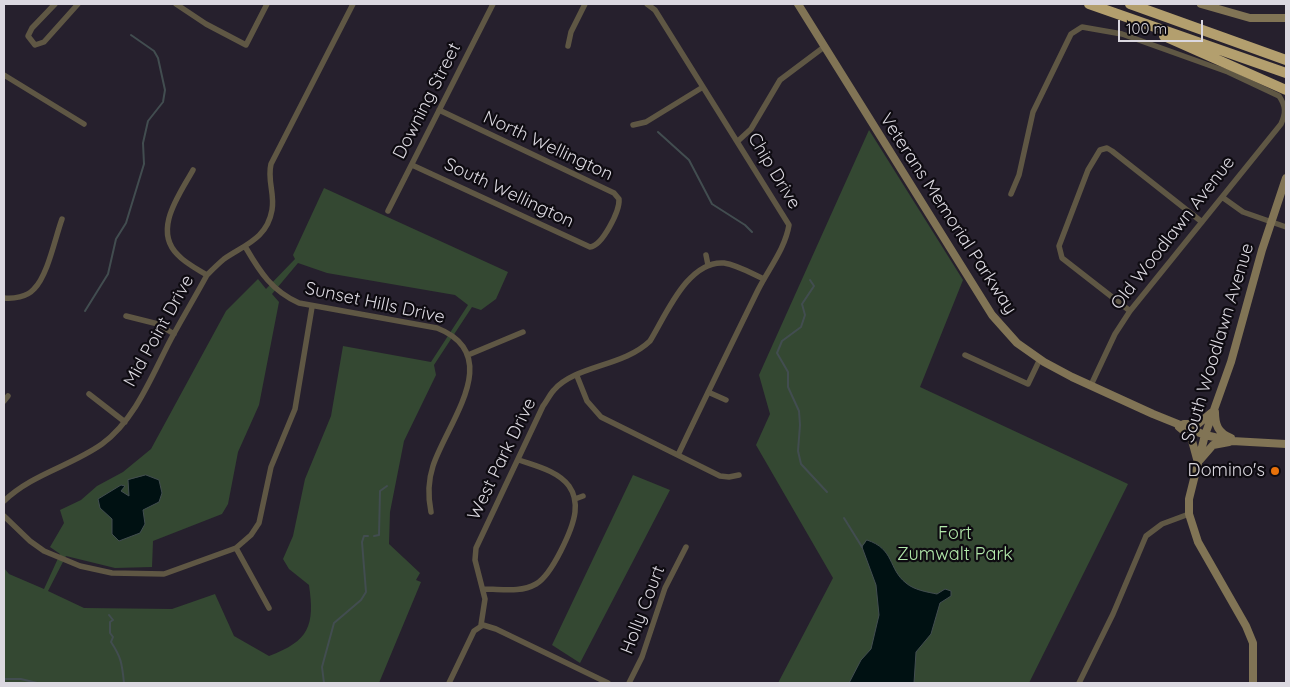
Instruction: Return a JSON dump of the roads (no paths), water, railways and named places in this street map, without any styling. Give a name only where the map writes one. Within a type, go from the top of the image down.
[{"type":"highway","points":[[1089,4],[1286,73]]},
{"type":"highway","points":[[1130,4],[1286,60]]},
{"type":"highway","points":[[1153,27],[1168,39],[1232,65],[1286,90]]},
{"type":"street","points":[[55,4],[32,28],[28,36],[35,45],[44,42],[78,4]]},
{"type":"street","points":[[176,4],[206,24],[246,45],[268,4]]},
{"type":"street","name":"Mid Point Drive","points":[[4,502],[18,488],[31,480],[100,445],[125,422],[207,275],[225,259],[246,248],[258,237],[269,221],[273,209],[269,181],[271,164],[353,4]]},
{"type":"street","name":"Downing Street","points":[[388,211],[493,4]]},
{"type":"street","points":[[568,46],[571,32],[585,4]]},
{"type":"street","name":"Chip Drive","points":[[647,4],[655,10],[789,225],[781,250],[764,278],[678,455]]},
{"type":"street","name":"Veterans Memorial Parkway","points":[[798,4],[992,315],[1017,343],[1040,359],[1072,377],[1205,435],[1242,442],[1286,444]]},
{"type":"street","points":[[1200,4],[1250,18],[1286,18]]},
{"type":"street","name":"Old Woodlawn Avenue","points":[[1011,194],[1019,175],[1033,112],[1071,34],[1082,27],[1122,34],[1223,70],[1279,96],[1285,106],[1281,124],[1130,311],[1115,334],[1091,385]]},
{"type":"street","points":[[738,141],[751,129],[780,80],[824,46]]},
{"type":"street","points":[[4,75],[84,124]]},
{"type":"street","points":[[633,125],[646,122],[703,87]]},
{"type":"street","name":"North Wellington","points":[[440,110],[614,194],[619,199],[618,212],[598,244],[594,247]]},
{"type":"street","points":[[1130,311],[1067,262],[1059,246],[1088,170],[1100,150],[1107,148],[1112,151],[1202,222]]},
{"type":"street","name":"South Wellington","points":[[412,165],[594,247]]},
{"type":"street","points":[[193,170],[169,216],[166,232],[170,244],[178,255],[207,275]]},
{"type":"street","name":"South Woodlawn Avenue","points":[[1253,683],[1252,643],[1246,626],[1198,542],[1189,514],[1189,499],[1205,435],[1231,362],[1270,222],[1286,178]]},
{"type":"street","points":[[1222,197],[1243,212],[1286,227]]},
{"type":"street","points":[[4,298],[16,298],[33,290],[46,266],[62,219]]},
{"type":"street","name":"Sunset Hills Drive","points":[[246,248],[273,288],[287,298],[312,306],[437,328],[460,342],[468,355]]},
{"type":"street","points":[[706,255],[708,265],[732,265],[764,278]]},
{"type":"street","name":"West Park Drive","points":[[482,625],[485,600],[484,589],[476,568],[476,548],[550,396],[560,384],[632,356],[642,349],[650,341],[689,278],[699,268],[708,265]]},
{"type":"street","points":[[4,516],[30,542],[44,551],[80,566],[112,573],[164,574],[236,548],[251,535],[258,523],[272,467],[295,409],[312,306]]},
{"type":"street","points":[[126,316],[158,324],[174,334]]},
{"type":"street","points":[[431,512],[428,497],[432,468],[470,382],[468,355],[523,332]]},
{"type":"street","points":[[965,355],[1028,384],[1040,359]]},
{"type":"street","points":[[577,376],[587,401],[601,417],[720,476],[729,478],[739,475]]},
{"type":"street","points":[[708,392],[726,400]]},
{"type":"street","points":[[89,394],[125,422]]},
{"type":"street","points":[[1176,423],[1198,424],[1215,407]]},
{"type":"street","points":[[1215,407],[1215,422],[1218,430],[1242,442]]},
{"type":"street","points":[[1176,423],[1191,437],[1197,464]]},
{"type":"street","points":[[1197,464],[1213,446],[1222,442],[1242,442]]},
{"type":"street","points":[[484,589],[523,589],[536,584],[553,568],[574,518],[575,499],[569,486],[562,478],[519,460]]},
{"type":"street","points":[[575,499],[583,496]]},
{"type":"street","points":[[1079,683],[1114,614],[1146,536],[1162,524],[1189,514]]},
{"type":"street","name":"Holly Court","points":[[629,683],[642,657],[665,588],[686,547]]},
{"type":"street","points":[[236,548],[269,608]]},
{"type":"street","points":[[449,683],[474,631],[482,625],[496,629],[608,683]]},
{"type":"waterway","points":[[85,311],[108,274],[116,239],[126,223],[144,164],[143,143],[148,121],[163,102],[165,90],[158,58],[154,51],[131,35]]},
{"type":"waterway","points":[[658,132],[689,160],[712,204],[745,225],[752,232]]},
{"type":"waterway","points":[[810,280],[814,286],[802,304],[805,315],[801,327],[782,341],[777,353],[788,372],[788,387],[799,411],[798,451],[801,464],[827,492]]},
{"type":"waterway","points":[[374,536],[379,535],[380,491],[387,486]]},
{"type":"waterway","points":[[844,518],[862,547]]},
{"type":"waterway","points":[[324,683],[322,667],[334,623],[361,600],[366,592],[362,542],[364,536],[368,536]]},
{"type":"waterway","points":[[109,615],[113,620],[110,622],[110,633],[113,637],[111,642],[117,652],[123,670],[124,683]]},
{"type":"waterway","points":[[4,679],[21,679],[37,683]]},
{"type":"waterway","points":[[123,683],[129,683]]},
{"type":"place","name":"Domino's","points":[[1275,471]]},
{"type":"park label","name":"Fort Zumwalt Park","points":[[955,544]]}]
